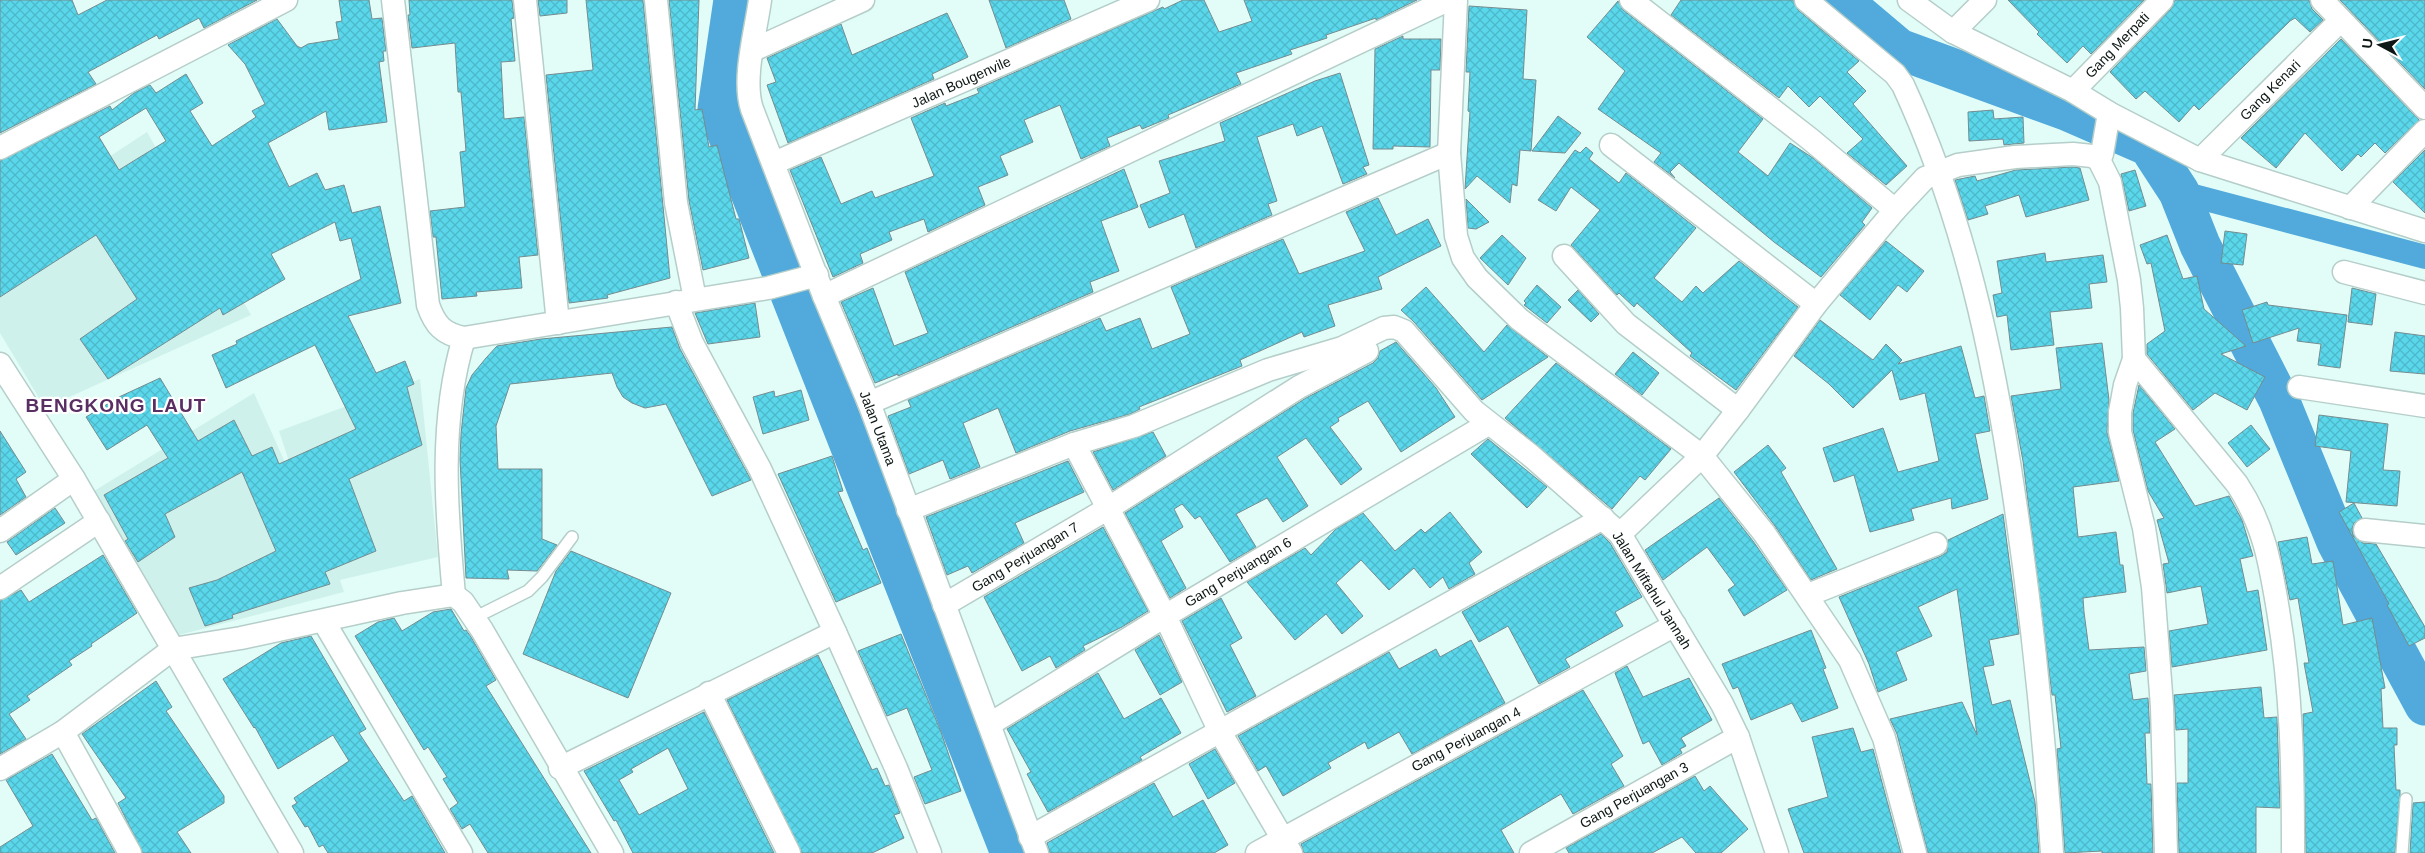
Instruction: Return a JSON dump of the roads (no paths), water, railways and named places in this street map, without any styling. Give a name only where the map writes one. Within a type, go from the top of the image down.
[{"type":"street","points":[[0,148],[286,0]]},
{"type":"street","points":[[393,0],[428,305],[434,320],[441,330],[464,338],[686,300],[814,283],[1448,0]]},
{"type":"street","points":[[525,0],[558,323]]},
{"type":"street","points":[[656,0],[692,343],[760,469],[836,632],[896,768],[930,853]]},
{"type":"street","name":"Jalan Utama","points":[[760,0],[749,100],[774,163],[814,283],[869,403],[990,724],[1033,845]]},
{"type":"street","points":[[753,50],[863,0]]},
{"type":"street","name":"Jalan Bougenvile","points":[[774,163],[1148,0]]},
{"type":"street","points":[[1456,0],[1448,153],[1456,236],[1463,258],[1493,296],[1526,325],[1702,456],[1764,533],[1808,595],[1850,660],[1884,738],[1915,853]]},
{"type":"street","points":[[1631,0],[1810,139],[1895,210]]},
{"type":"street","points":[[1806,0],[1895,74],[1911,102],[1940,170],[1975,285],[1993,367],[2024,561],[2036,662],[2052,853]]},
{"type":"street","points":[[1908,0],[1953,32],[2073,91],[2109,117],[2200,160],[2425,231]]},
{"type":"street","points":[[1953,32],[1986,0]]},
{"type":"street","name":"Gang Merpati","points":[[2073,91],[2162,0]]},
{"type":"street","points":[[2322,0],[2425,108]]},
{"type":"street","name":"Gang Kenari","points":[[2200,160],[2340,21]]},
{"type":"street","points":[[2109,117],[2101,157],[2110,182],[2129,280],[2134,359],[2125,385],[2120,412],[2120,432],[2144,528],[2153,587],[2162,707],[2166,853]]},
{"type":"street","points":[[2350,208],[2425,131]]},
{"type":"street","points":[[1611,145],[1816,304]]},
{"type":"street","points":[[869,403],[1448,153]]},
{"type":"street","points":[[1620,534],[1702,456],[1816,304],[1895,210],[1926,178],[1940,170],[1975,162],[2046,154],[2082,154],[2101,157]]},
{"type":"street","points":[[1564,256],[1626,324],[1738,410]]},
{"type":"street","points":[[2344,272],[2425,293]]},
{"type":"street","points":[[908,510],[1074,444],[1134,426],[1291,362],[1342,348],[1394,330]]},
{"type":"street","name":"Jalan Miftahul Jannah","points":[[1394,330],[1488,424],[1530,455],[1620,534],[1722,704],[1738,737],[1777,853]]},
{"type":"street","name":"Gang Perjuangan 7","points":[[944,605],[1107,509],[1299,387],[1394,330]]},
{"type":"street","points":[[454,595],[447,509],[447,457],[453,384],[464,338]]},
{"type":"street","points":[[2134,359],[2237,484],[2252,506],[2262,532],[2269,557],[2286,659],[2292,715],[2293,853]]},
{"type":"street","points":[[0,364],[74,479],[292,853]]},
{"type":"street","points":[[2298,388],[2425,406]]},
{"type":"street","name":"Gang Perjuangan 6","points":[[990,724],[1165,616],[1488,424]]},
{"type":"street","points":[[1074,444],[1165,616],[1220,732],[1287,846]]},
{"type":"street","points":[[0,531],[74,479]]},
{"type":"street","points":[[1033,845],[1220,732],[1603,518]]},
{"type":"street","points":[[0,588],[99,522]]},
{"type":"street","points":[[2365,530],[2425,536]]},
{"type":"street","points":[[1808,595],[1936,544]]},
{"type":"street","points":[[0,769],[63,732],[173,649],[324,622],[402,603],[454,595],[463,602],[474,618],[560,768],[612,853]]},
{"type":"street","points":[[324,622],[461,853]]},
{"type":"street","name":"Gang Perjuangan 4","points":[[1257,853],[1287,846],[1675,625]]},
{"type":"street","points":[[560,768],[836,632]]},
{"type":"street","points":[[709,693],[789,853]]},
{"type":"street","points":[[63,732],[130,853]]},
{"type":"street","name":"Gang Perjuangan 3","points":[[1531,853],[1738,737]]},
{"type":"lane","points":[[474,618],[528,590],[542,577],[572,537]]},
{"type":"lane","points":[[2402,853],[2406,799]]},
{"type":"waterway","points":[[734,0],[718,109],[1011,853]]},
{"type":"waterway","points":[[1841,0],[1899,49],[2066,110],[2149,146],[2179,192],[2200,245],[2279,400],[2337,542],[2425,705]]},
{"type":"waterway","points":[[2179,192],[2425,257]]},
{"type":"district","name":"BENGKONG LAUT","points":[[116,405]]}]
